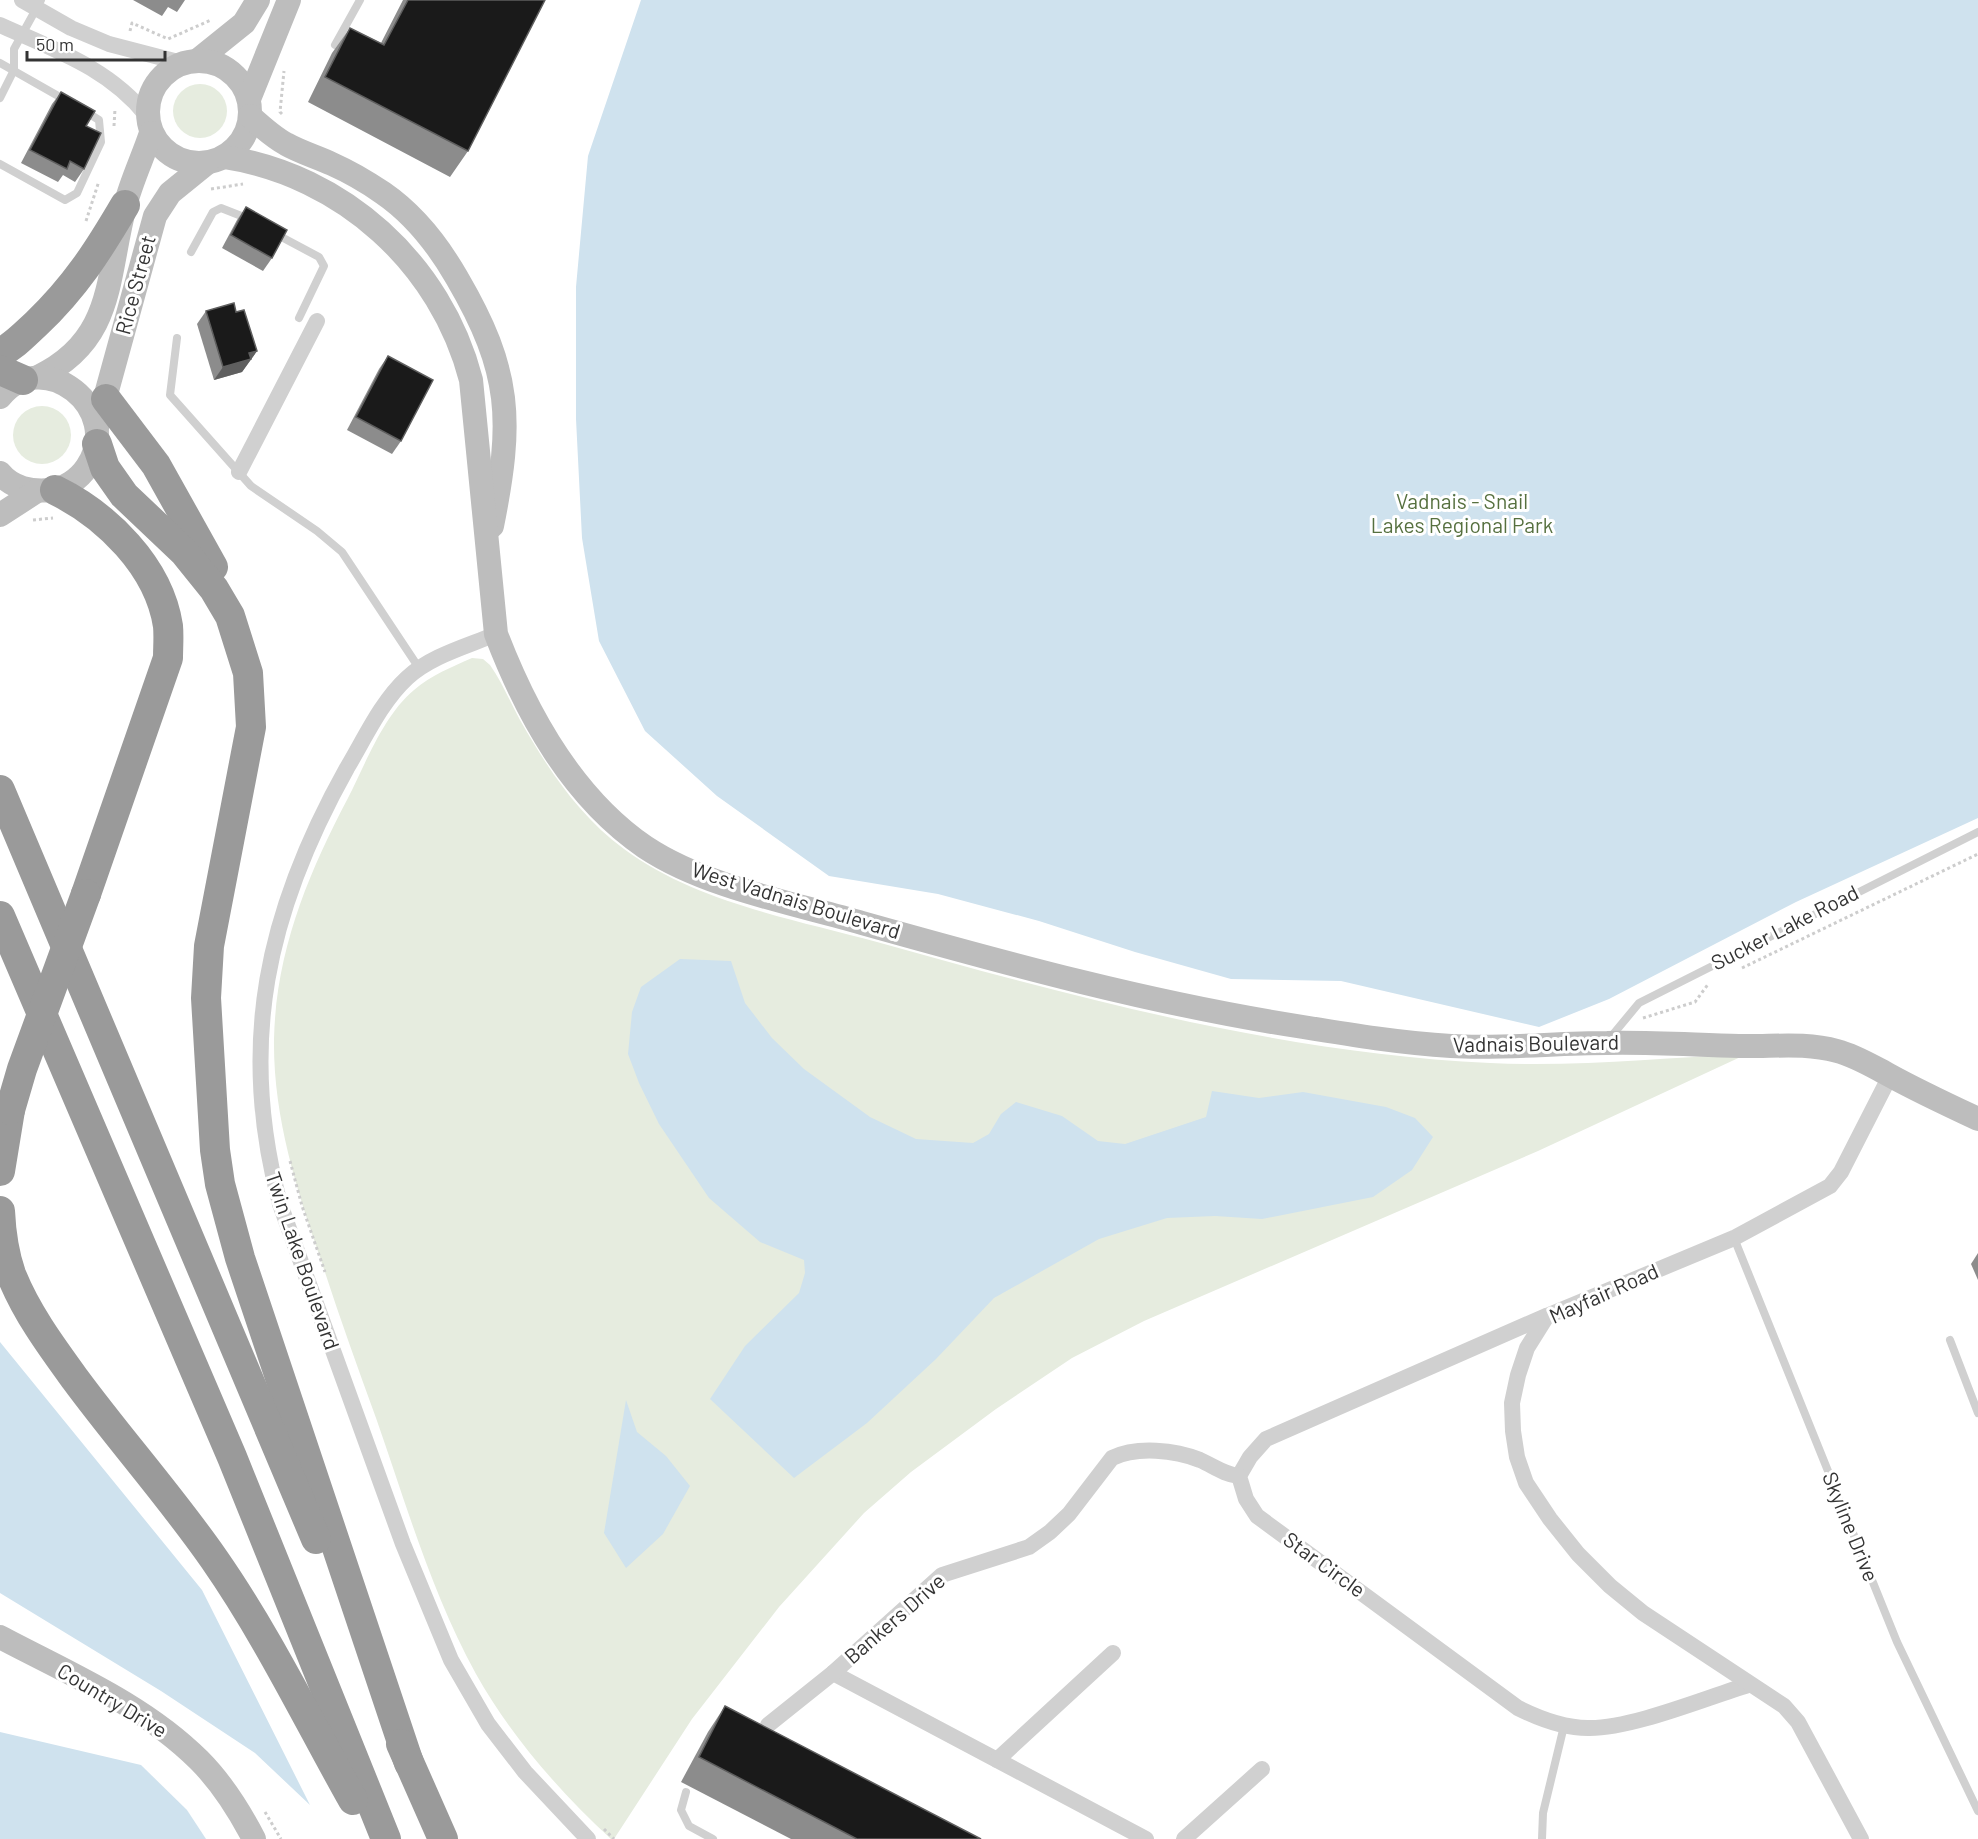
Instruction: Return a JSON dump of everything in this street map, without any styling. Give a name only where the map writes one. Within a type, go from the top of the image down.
[{"type":"highway","points":[[0,353],[12,347],[64,298],[90,265],[125,205]]},
{"type":"highway","points":[[100,423],[105,468],[124,495],[185,553],[214,589],[230,616],[248,673]]},
{"type":"highway","points":[[100,423],[156,465],[225,589],[243,629],[249,653],[251,727],[209,946],[206,998],[220,1184],[240,1258],[409,1763]]},
{"type":"highway","points":[[0,1171],[10,1110],[22,1069],[155,702],[168,658],[168,625],[155,587],[138,559],[99,516],[50,500]]},
{"type":"highway","points":[[0,790],[443,1839]]},
{"type":"highway","points":[[0,916],[240,1478],[386,1839]]},
{"type":"highway","points":[[0,1211],[2,1235],[11,1273],[29,1311],[109,1425],[176,1506],[216,1561],[246,1610],[373,1839]]},
{"type":"street","points":[[149,125],[149,99],[155,84],[167,71],[190,62],[244,24],[258,0]]},
{"type":"street","points":[[0,25],[105,75],[130,95],[161,147],[174,158],[190,163],[216,160],[237,147],[246,133],[250,108],[289,0]]},
{"type":"street","points":[[34,2],[71,28],[109,44],[190,62],[215,63],[230,71],[242,84],[250,108]]},
{"type":"street","name":"West Vadnais Boulevard","points":[[250,108],[284,144],[347,171],[386,195],[423,228],[455,275],[481,320],[503,387],[504,454],[488,546]]},
{"type":"street","name":"Rice Street","points":[[15,381],[70,359],[84,343],[97,320],[108,290],[125,205],[149,125]]},
{"type":"street","name":"West Vadnais Boulevard","points":[[216,160],[254,162],[309,185],[345,205],[404,254],[434,291],[463,350],[471,380],[496,634],[532,712],[572,777],[592,802],[646,848],[714,879],[1012,965]]},
{"type":"street","name":"Rice Street","points":[[50,500],[83,473],[92,459],[155,216],[170,193],[216,160]]},
{"type":"street","points":[[239,472],[318,321]]},
{"type":"street","points":[[15,381],[68,385],[82,396],[100,423]]},
{"type":"street","points":[[0,473],[18,486],[50,500]]},
{"type":"street","points":[[0,514],[50,500]]},
{"type":"street","name":"Twin Lake Boulevard","points":[[496,634],[419,668],[394,692],[366,735],[312,834],[282,910],[274,938],[262,1025],[259,1068],[261,1116],[268,1162],[280,1204],[403,1544],[451,1660],[488,1724],[506,1748],[572,1824],[588,1839]]},
{"type":"street","name":"Vadnais Boulevard","points":[[1012,965],[1181,1006],[1355,1035],[1448,1046],[1522,1048],[1613,1034],[1750,1047],[1782,1044],[1816,1047],[1838,1051],[1865,1061],[1890,1076],[1978,1119]]},
{"type":"street","name":"Mayfair Road","points":[[1862,1839],[1798,1722],[1784,1706],[1643,1613],[1610,1586],[1571,1545],[1526,1483],[1514,1440],[1512,1403],[1527,1348],[1547,1316],[1734,1238],[1830,1186],[1841,1172],[1890,1076]]},
{"type":"street","points":[[1239,1476],[1250,1457],[1266,1438],[1547,1316]]},
{"type":"street","name":"Bankers Drive","points":[[1146,1839],[833,1673],[942,1575],[1029,1547],[1050,1532],[1069,1514],[1112,1458],[1122,1453],[1181,1454],[1228,1475],[1239,1476]]},
{"type":"street","name":"Star Circle","points":[[1239,1476],[1246,1499],[1257,1516],[1518,1708],[1540,1719],[1564,1726],[1588,1728],[1615,1726],[1748,1684]]},
{"type":"street","name":"Country Drive","points":[[0,1637],[117,1699],[155,1723],[200,1760],[242,1815],[254,1839]]},
{"type":"street","points":[[997,1760],[1113,1653]]},
{"type":"street","points":[[768,1725],[833,1673]]},
{"type":"street","points":[[1184,1839],[1262,1769]]},
{"type":"lane","points":[[335,45],[360,0]]},
{"type":"lane","points":[[0,98],[14,69],[14,48],[34,2]]},
{"type":"lane","points":[[0,63],[99,120],[101,142],[77,193],[65,200],[0,164]]},
{"type":"lane","points":[[191,252],[213,212],[221,208],[231,210],[319,257],[324,266],[322,274],[298,318]]},
{"type":"lane","points":[[177,338],[170,395],[239,472],[268,500],[317,531],[342,552],[419,668]]},
{"type":"lane","name":"Sucker Lake Road","points":[[1613,1034],[1639,1003],[1978,832]]},
{"type":"lane","name":"Skyline Drive","points":[[1734,1238],[1897,1642],[1978,1811]]},
{"type":"lane","points":[[1950,1340],[1978,1413]]},
{"type":"lane","points":[[1542,1839],[1543,1813],[1564,1726]]},
{"type":"lane","points":[[686,1792],[681,1810],[689,1826],[713,1839]]},
{"type":"path","points":[[132,23],[168,39],[215,19]]},
{"type":"path","points":[[285,70],[280,112],[287,120]]},
{"type":"path","points":[[203,192],[222,185],[250,185]]},
{"type":"path","points":[[23,523],[43,517],[50,500]]},
{"type":"path","points":[[1739,969],[1978,854]]},
{"type":"path","points":[[1613,1034],[1695,1002],[1709,983],[1719,979]]},
{"type":"path","points":[[290,1160],[302,1206],[326,1273]]},
{"type":"path","points":[[596,1821],[614,1839]]},
{"type":"shaded area","points":[[195,84],[205,84],[215,88],[223,96],[227,111],[223,126],[215,134],[205,138],[195,138],[185,134],[177,126],[173,116],[173,106],[177,96],[185,88]]},
{"type":"shaded area","points":[[42,406],[53,408],[63,414],[69,424],[71,435],[69,446],[63,456],[53,462],[42,464],[31,462],[21,456],[15,446],[13,435],[15,424],[21,414],[31,408]]},
{"type":"shaded area","points":[[472,658],[483,659],[490,665],[553,773],[578,806],[607,836],[652,867],[682,883],[746,907],[1104,1002],[1180,1020],[1334,1048],[1412,1057],[1522,1064],[1586,1063],[1747,1054],[1538,1151],[1144,1321],[1072,1358],[996,1409],[911,1472],[864,1513],[779,1607],[692,1719],[614,1839],[611,1839],[554,1782],[520,1740],[489,1697],[460,1644],[409,1516],[341,1320],[295,1179],[277,1096],[274,1039],[281,975],[297,914],[320,855],[376,741],[393,713],[414,690],[427,680]]},
{"type":"water","name":"Vadnais - Snail Lakes Regional Park","points":[[641,0],[1978,0],[1978,818],[1796,902],[1609,999],[1539,1027],[1341,981],[1231,979],[1135,952],[1039,921],[938,894],[829,876],[717,796],[645,731],[599,641],[582,538],[576,419],[576,287],[588,156]]},
{"type":"water","points":[[680,959],[731,961],[745,1003],[772,1038],[804,1069],[870,1117],[916,1139],[973,1143],[989,1134],[1001,1114],[1016,1102],[1062,1116],[1098,1141],[1125,1144],[1206,1117],[1212,1091],[1259,1098],[1303,1092],[1386,1107],[1415,1118],[1433,1137],[1412,1170],[1373,1197],[1262,1219],[1215,1216],[1167,1218],[1099,1239],[994,1298],[936,1359],[867,1423],[794,1478],[710,1399],[745,1346],[799,1293],[805,1273],[804,1260],[760,1242],[709,1198],[659,1124],[628,1054],[632,1012],[641,987]]},
{"type":"water","points":[[0,1342],[202,1590],[310,1805],[255,1753],[161,1691],[0,1593]]},
{"type":"water","points":[[626,1400],[637,1432],[666,1456],[690,1486],[663,1534],[626,1568],[604,1533]]},
{"type":"water","points":[[0,1732],[141,1765],[187,1810],[206,1839],[0,1839]]},
{"type":"building","points":[[408,0],[545,0],[468,151],[325,77],[350,28],[384,45]]},
{"type":"building","points":[[61,92],[95,111],[86,126],[101,133],[84,169],[70,161],[67,169],[30,150]]},
{"type":"building","points":[[246,207],[287,230],[272,258],[231,235]]},
{"type":"building","points":[[234,303],[236,312],[244,310],[257,351],[249,353],[251,359],[223,367],[206,311]]},
{"type":"building","points":[[388,356],[433,380],[401,441],[356,417]]},
{"type":"building","points":[[725,1706],[981,1839],[857,1839],[699,1757]]}]
